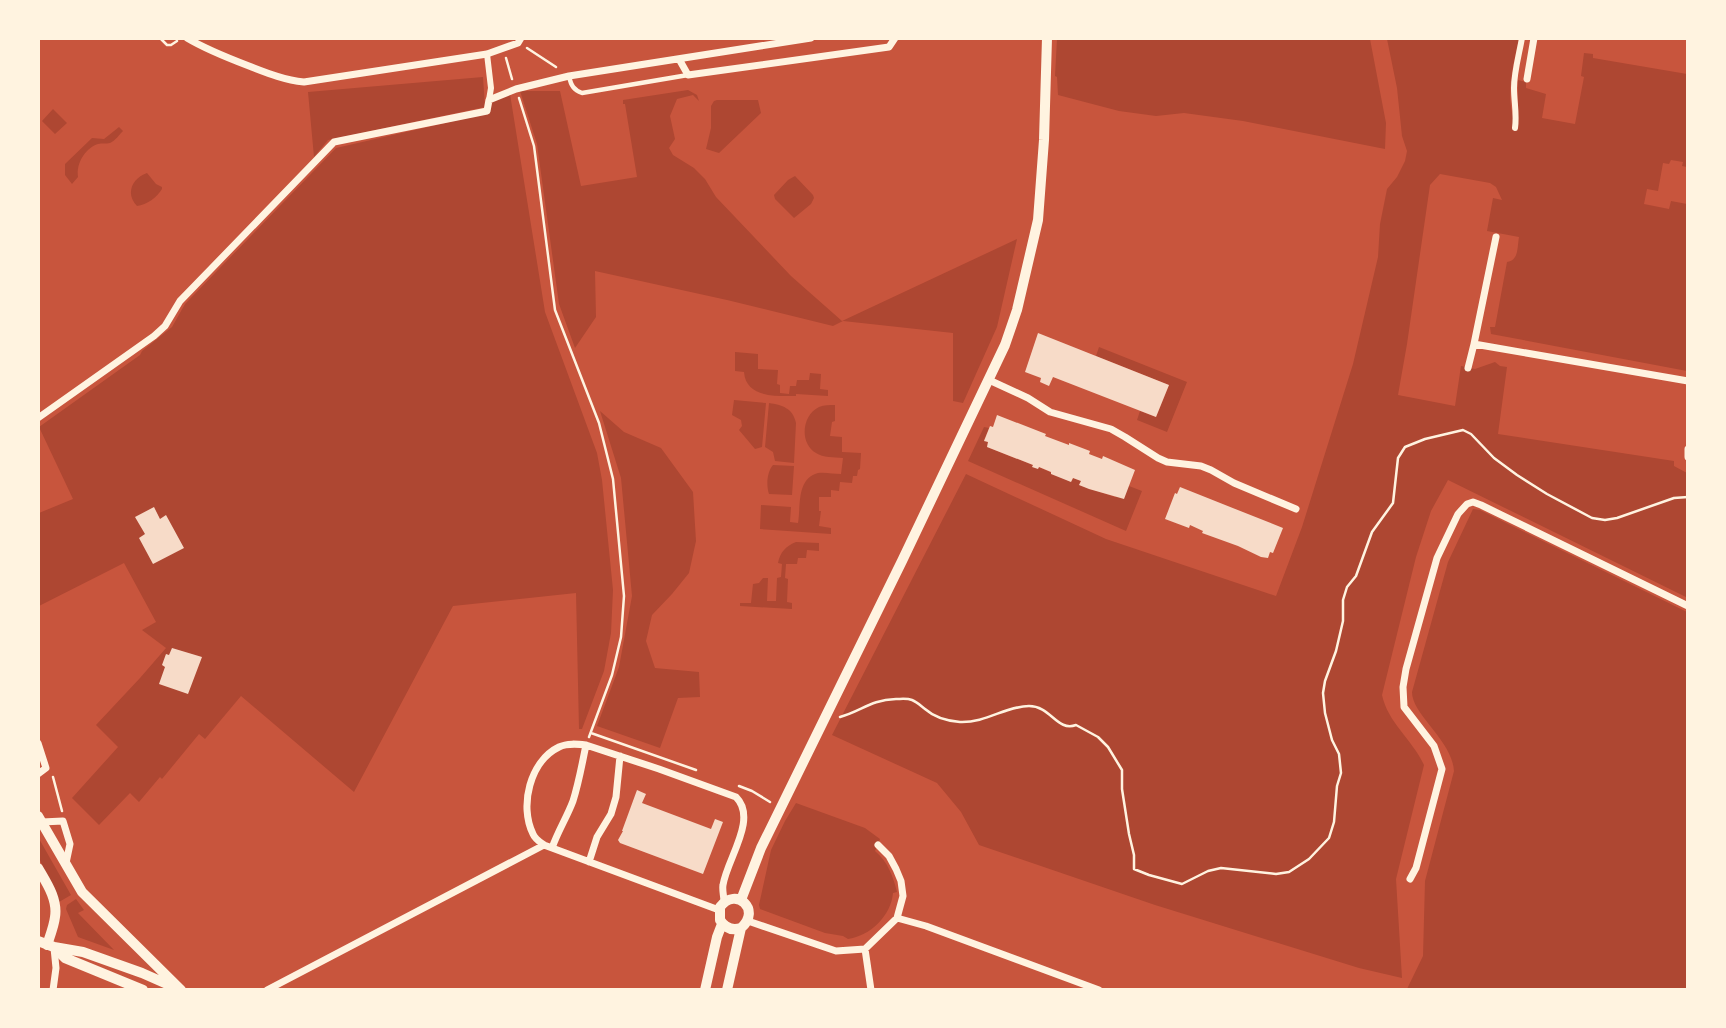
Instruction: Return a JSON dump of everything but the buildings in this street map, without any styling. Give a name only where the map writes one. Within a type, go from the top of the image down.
[{"type":"street","points":[[187,38],[202,48],[230,59],[288,80],[304,82],[487,54],[520,41]]},
{"type":"street","points":[[489,100],[516,89],[569,76],[811,38]]},
{"type":"street","points":[[679,59],[688,75],[889,47],[895,38]]},
{"type":"street","points":[[741,900],[766,838],[1005,345],[1017,310],[1038,220],[1047,38]]},
{"type":"street","points":[[1515,128],[1515,77],[1522,38]]},
{"type":"street","points":[[1527,79],[1534,38]]},
{"type":"street","points":[[38,418],[165,326],[180,301],[334,142],[487,111],[491,88],[487,54]]},
{"type":"street","points":[[1468,368],[1496,237]]},
{"type":"street","points":[[1474,344],[1688,381]]},
{"type":"street","points":[[989,380],[1028,397],[1051,412],[1111,429],[1167,462],[1211,470],[1234,483],[1296,509]]},
{"type":"street","points":[[1688,449],[1688,457]]},
{"type":"street","points":[[1410,879],[1416,868],[1443,769],[1434,746],[1404,707],[1403,687],[1437,558],[1458,514],[1467,504],[1473,502],[1480,505],[1688,606]]},
{"type":"street","points":[[38,743],[46,768],[38,775]]},
{"type":"street","points":[[705,989],[722,924],[720,920],[724,882],[744,822],[740,802],[736,797],[586,745],[561,745],[546,755],[531,780],[526,796],[527,817],[534,836],[548,847],[721,906]]},
{"type":"street","points":[[267,989],[548,847],[572,804],[586,745]]},
{"type":"street","points":[[589,862],[597,837],[616,797],[620,756]]},
{"type":"street","points":[[40,819],[63,821],[70,844],[66,863]]},
{"type":"street","points":[[40,819],[82,892],[180,989]]},
{"type":"street","points":[[722,924],[731,929],[745,924],[836,951],[865,948],[897,918],[903,896],[901,881],[889,856],[878,845]]},
{"type":"street","points":[[38,868],[52,895],[56,915],[46,944],[57,968],[53,989]]},
{"type":"street","points":[[721,906],[733,898],[741,900],[749,909],[727,989]]},
{"type":"street","points":[[897,918],[1099,989]]},
{"type":"street","points":[[46,944],[83,951],[180,989]]},
{"type":"street","points":[[46,944],[65,958],[143,989]]},
{"type":"street","points":[[865,948],[871,989]]},
{"type":"lane","points":[[569,76],[575,90],[582,93],[688,75]]},
{"type":"path","points":[[160,38],[167,45],[172,45],[180,38]]},
{"type":"path","points":[[520,41],[569,76]]},
{"type":"path","points":[[502,49],[534,146],[555,310],[598,424],[613,479],[624,596],[621,637],[612,675],[591,733]]},
{"type":"path","points":[[835,719],[884,699],[910,699],[934,715],[960,722],[982,720],[1027,706],[1041,708],[1059,724],[1069,727],[1076,724],[1098,737],[1116,757],[1122,770],[1122,789],[1134,869],[1182,884],[1208,871],[1222,868],[1276,874],[1289,872],[1309,859],[1329,838],[1334,822],[1337,786],[1341,773],[1339,754],[1332,740],[1322,693],[1336,651],[1347,587],[1356,576],[1372,532],[1393,503],[1398,457],[1405,447],[1463,430],[1517,475],[1592,518],[1617,518],[1674,498],[1688,497]]},
{"type":"path","points":[[46,768],[52,772],[63,821]]},
{"type":"shaded area","points":[[1057,39],[1370,39],[1386,123],[1385,149],[1243,121],[1184,113],[1156,116],[1119,111],[1058,95],[1055,76]]},
{"type":"shaded area","points":[[1387,39],[1519,39],[1510,96],[1513,118],[1518,128],[1518,80],[1526,82],[1526,88],[1546,94],[1542,118],[1575,124],[1584,77],[1581,76],[1584,53],[1593,54],[1593,58],[1687,74],[1687,167],[1682,166],[1683,162],[1671,160],[1669,164],[1663,163],[1658,191],[1647,189],[1644,204],[1669,209],[1671,201],[1687,204],[1687,371],[1491,334],[1490,327],[1495,327],[1507,262],[1516,256],[1519,237],[1487,231],[1493,198],[1502,200],[1496,187],[1490,183],[1440,174],[1430,185],[1398,395],[1455,406],[1461,366],[1475,369],[1495,362],[1507,367],[1498,434],[1674,461],[1674,466],[1687,473],[1688,598],[1448,480],[1431,511],[1416,557],[1382,695],[1389,714],[1424,765],[1396,879],[1402,978],[1359,968],[1155,905],[979,845],[961,812],[937,783],[832,735],[966,474],[1106,539],[1276,596],[1302,527],[1353,364],[1378,257],[1380,224],[1387,189],[1397,177],[1407,151],[1402,136],[1397,88]]},
{"type":"shaded area","points":[[483,77],[485,107],[328,140],[314,157],[308,92]]},
{"type":"shaded area","points":[[688,90],[697,95],[699,101],[693,95],[677,99],[670,116],[675,139],[669,148],[673,155],[694,168],[705,179],[716,197],[791,276],[842,321],[1017,239],[997,327],[963,403],[953,401],[953,333],[843,321],[833,326],[595,271],[596,317],[575,348],[559,304],[537,144],[520,91],[560,91],[581,186],[637,177],[623,100]]},
{"type":"shaded area","points":[[510,94],[545,312],[597,453],[602,480],[613,590],[611,633],[604,671],[582,729],[579,729],[576,593],[453,606],[354,792],[241,696],[205,739],[199,734],[139,802],[130,793],[99,825],[72,798],[118,747],[96,725],[166,648],[142,630],[156,622],[124,563],[39,606],[39,513],[73,499],[39,427],[140,355],[172,327],[185,304],[336,148],[489,113],[493,101]]},
{"type":"shaded area","points":[[717,100],[758,100],[761,113],[719,153],[706,149],[711,128],[711,106]]},
{"type":"shaded area","points":[[53,109],[67,123],[55,134],[42,121]]},
{"type":"shaded area","points":[[119,127],[123,131],[114,141],[93,146],[85,153],[78,167],[78,177],[72,184],[65,175],[65,164],[92,138],[104,139]]},
{"type":"shaded area","points":[[147,173],[162,189],[151,200],[137,206],[131,196],[132,187],[137,179]]},
{"type":"shaded area","points":[[795,176],[814,198],[811,204],[794,218],[774,195]]},
{"type":"shaded area","points":[[1099,347],[1187,382],[1167,432],[1137,420],[1140,411],[1156,417],[1169,385],[1096,356]]},
{"type":"shaded area","points":[[735,352],[758,354],[758,369],[778,370],[777,384],[780,385],[780,393],[789,394],[790,386],[796,386],[797,380],[809,380],[810,373],[821,374],[820,389],[828,390],[828,396],[780,396],[756,391],[750,387],[744,372],[735,371]]},
{"type":"shaded area","points":[[734,400],[766,403],[762,447],[755,449],[739,430],[742,426],[741,420],[732,415]]},
{"type":"shaded area","points":[[769,403],[786,408],[795,418],[794,463],[775,461],[773,452],[765,447]]},
{"type":"shaded area","points":[[835,405],[835,421],[832,422],[830,436],[842,437],[842,452],[861,453],[860,469],[857,476],[853,476],[852,483],[840,482],[839,491],[831,490],[831,497],[819,497],[819,526],[831,528],[831,534],[760,529],[761,505],[791,507],[790,522],[798,523],[801,494],[806,481],[818,473],[841,474],[843,458],[825,457],[816,453],[807,443],[805,436],[806,422],[813,411],[821,406]]},
{"type":"shaded area","points":[[600,411],[624,432],[661,448],[693,492],[696,541],[689,573],[652,615],[646,641],[655,668],[699,672],[700,697],[678,698],[660,748],[597,726],[619,667],[632,596],[621,478]]},
{"type":"shaded area","points":[[984,427],[989,428],[984,440],[988,442],[987,447],[1033,465],[1032,467],[1039,467],[1071,482],[1073,478],[1081,481],[1079,485],[1115,497],[1129,486],[1142,491],[1126,531],[968,461]]},
{"type":"shaded area","points":[[773,465],[794,466],[792,495],[769,494],[769,471]]},
{"type":"shaded area","points":[[1473,509],[1480,510],[1687,612],[1687,989],[1407,989],[1423,956],[1425,881],[1454,771],[1447,749],[1418,710],[1412,692],[1448,562]]},
{"type":"shaded area","points":[[796,542],[819,543],[819,551],[807,550],[806,558],[798,558],[797,564],[786,564],[787,602],[792,603],[792,609],[740,606],[740,603],[751,603],[753,584],[759,583],[763,578],[768,578],[767,601],[776,601],[777,578],[781,577],[782,564],[778,563],[779,559],[789,545]]},
{"type":"shaded area","points":[[796,803],[865,828],[880,839],[875,851],[889,870],[897,892],[893,893],[884,917],[864,934],[848,939],[760,909],[771,850]]},
{"type":"shaded area","points":[[38,837],[71,895],[59,902],[39,858]]},
{"type":"shaded area","points":[[76,899],[84,910],[78,913],[114,950],[78,937],[66,909],[67,905]]}]
